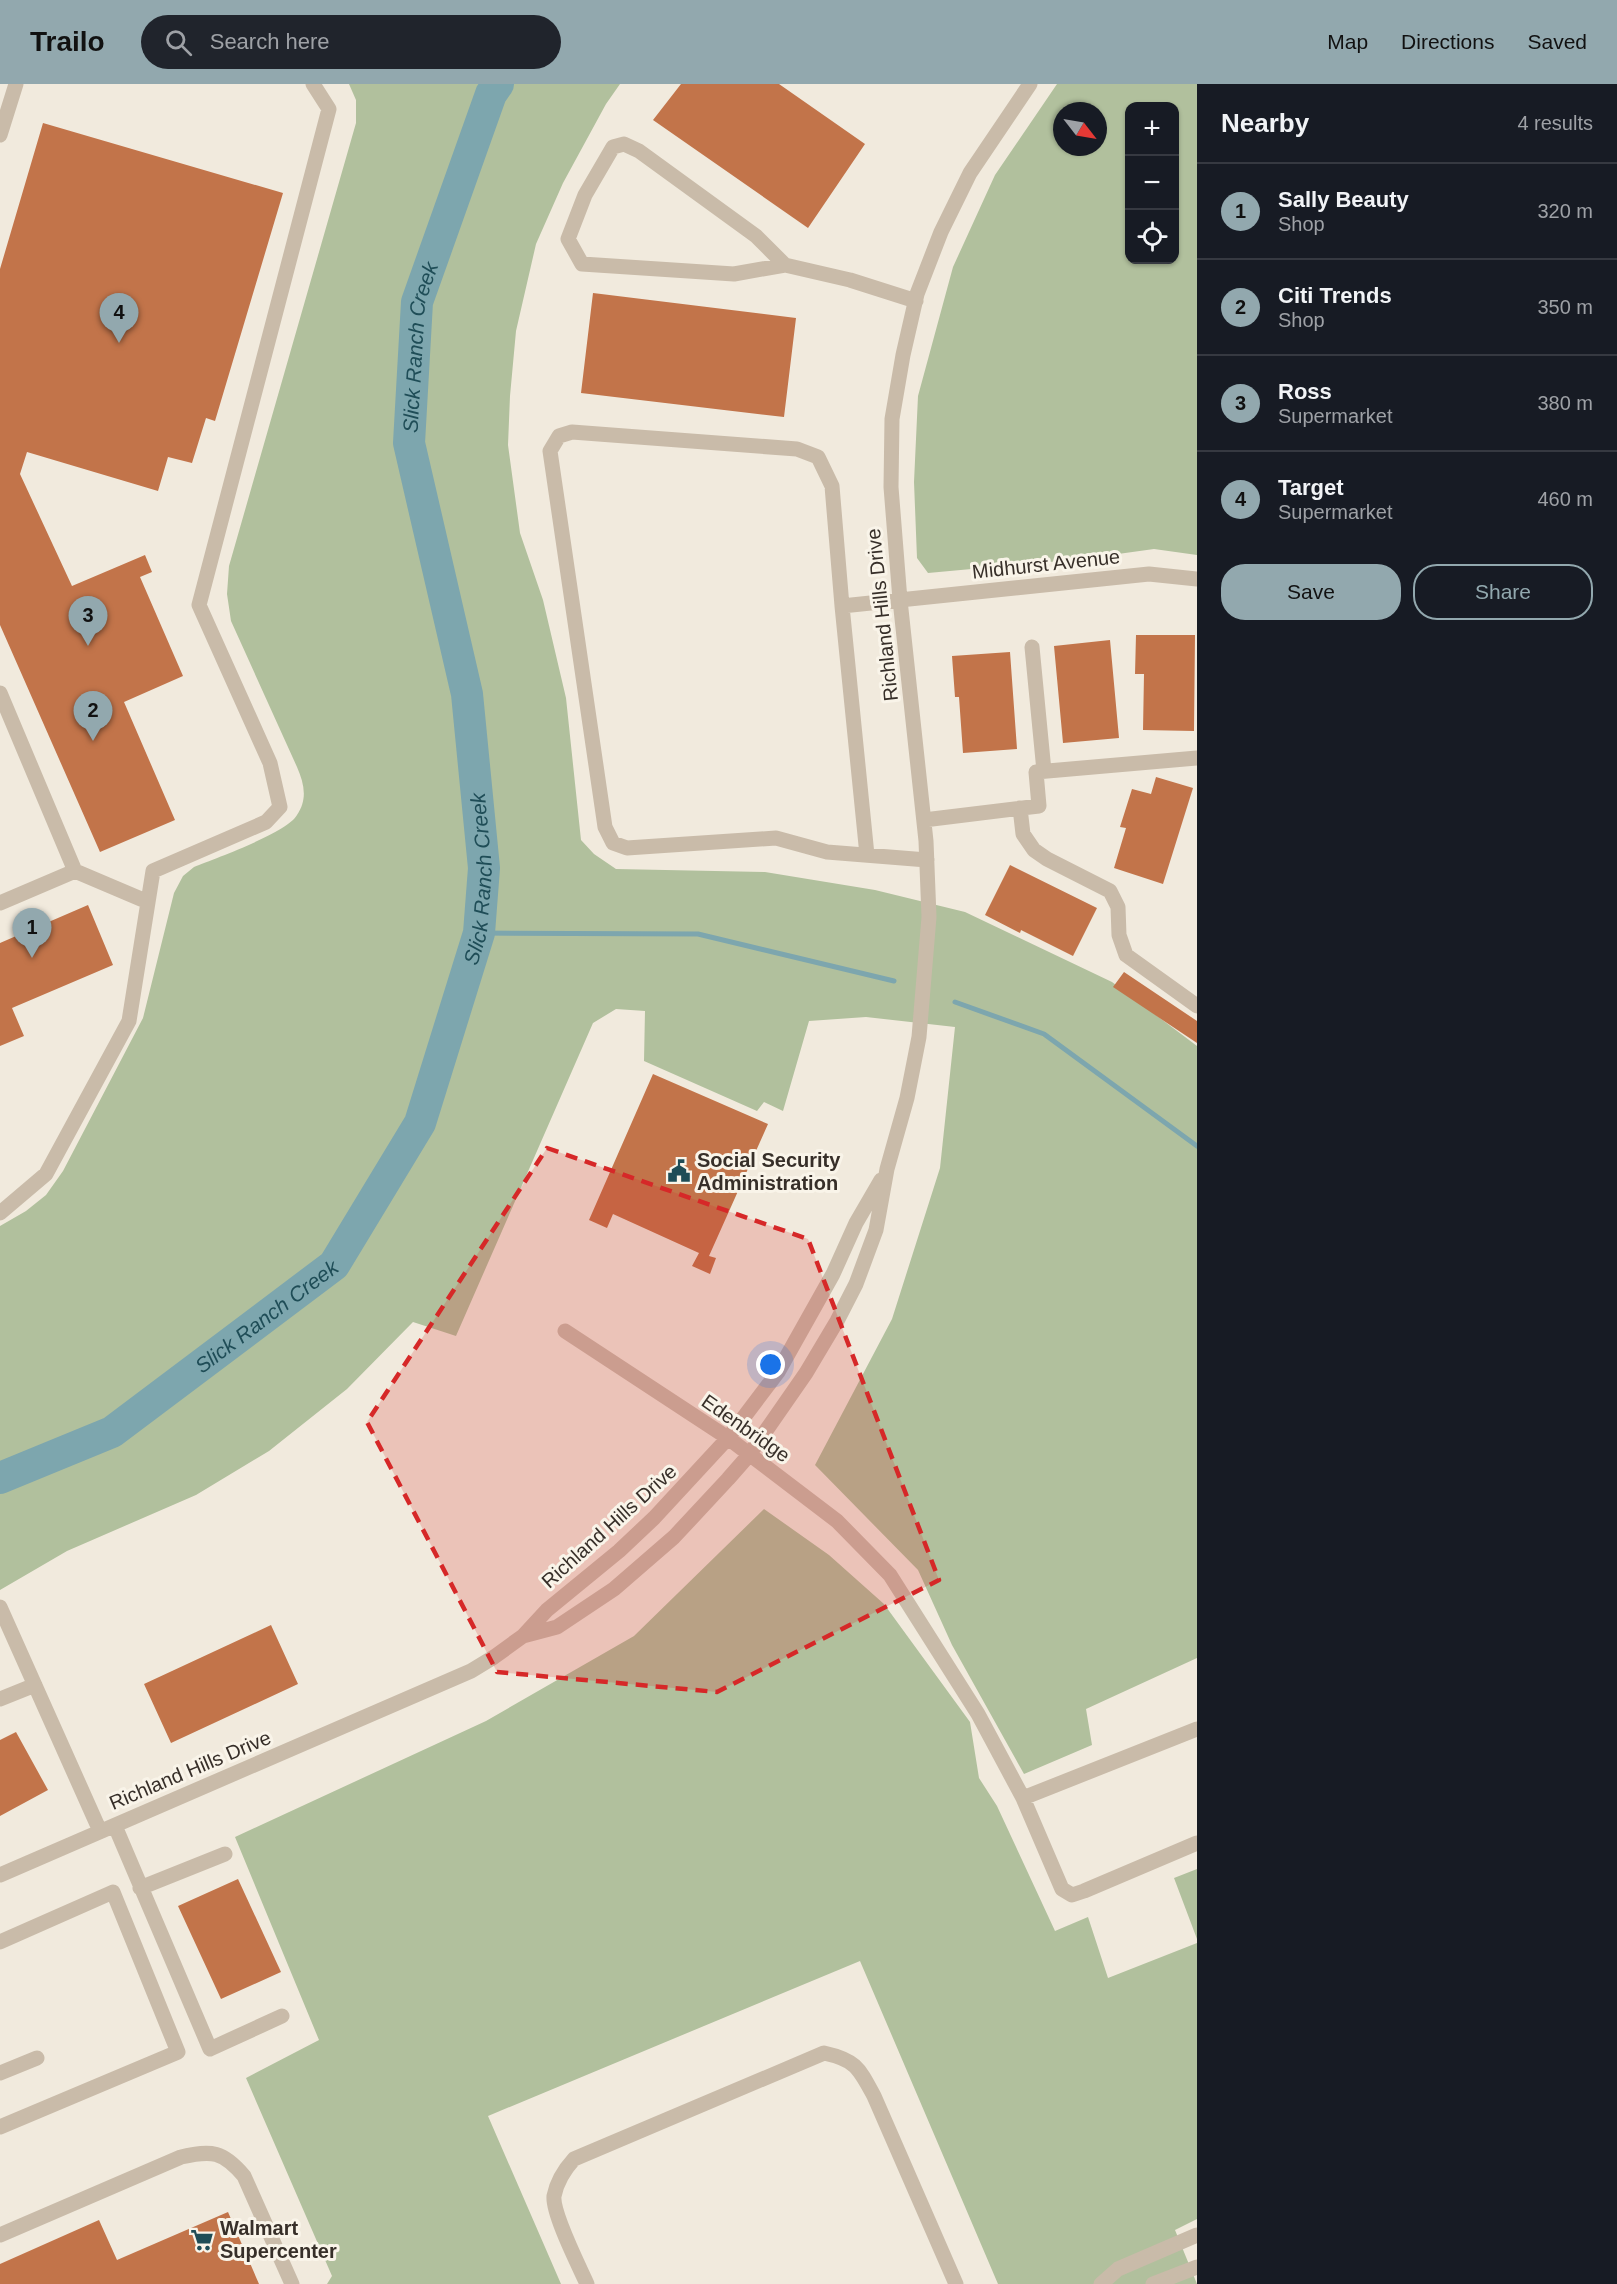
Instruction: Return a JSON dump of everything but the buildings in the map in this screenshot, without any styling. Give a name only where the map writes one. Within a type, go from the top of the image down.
[{"type":"street","points":[[0,135],[16,84]]},
{"type":"street","points":[[0,1213],[46,1174],[129,1021],[153,871],[266,822],[280,807],[270,763],[199,605],[329,109],[313,84]]},
{"type":"street","name":"Richland Hills Drive","points":[[523,1636],[557,1627],[614,1589],[674,1537],[749,1455],[806,1373],[837,1321],[856,1284],[876,1230],[886,1169],[907,1098],[919,1037],[929,917],[924,820],[900,600],[891,487],[892,419],[903,355],[916,301],[940,232],[970,173],[1030,84]]},
{"type":"street","points":[[785,265],[756,236],[639,151],[624,144],[613,147],[585,195],[568,239],[582,264],[734,274],[785,265],[850,280],[916,301]]},
{"type":"street","points":[[867,855],[832,486],[818,457],[797,449],[572,432],[560,436],[550,451],[605,827],[613,843],[627,848],[776,838],[827,852],[927,860]]},
{"type":"street","name":"Midhurst Avenue","points":[[842,606],[1149,574],[1197,579]]},
{"type":"street","points":[[1032,647],[1044,771]]},
{"type":"street","points":[[0,693],[75,871],[148,902]]},
{"type":"street","points":[[924,820],[1039,806],[1036,772],[1197,758]]},
{"type":"street","points":[[1020,808],[1023,834],[1034,850],[1110,891],[1118,907],[1119,935],[1126,955],[1197,1005]]},
{"type":"street","points":[[0,903],[75,871]]},
{"type":"street","name":"Richland Hills Drive","points":[[0,1875],[471,1671],[494,1658],[523,1636],[548,1610],[654,1518],[728,1438],[778,1372],[833,1274],[856,1223],[886,1169]]},
{"type":"street","name":"Edenbridge","points":[[565,1331],[728,1438],[837,1521],[890,1575],[978,1714],[1023,1798],[1062,1889],[1072,1895],[1197,1843]]},
{"type":"street","points":[[0,1607],[100,1831]]},
{"type":"street","points":[[0,1699],[34,1685]]},
{"type":"street","points":[[1023,1798],[1197,1729]]},
{"type":"street","points":[[115,1826],[210,2049],[282,2016]]},
{"type":"street","points":[[140,1888],[225,1854]]},
{"type":"street","points":[[0,1942],[113,1892],[178,2052],[0,2127]]},
{"type":"street","points":[[587,2284],[560,2220],[554,2198],[561,2174],[574,2159],[824,2053],[844,2058],[860,2070],[874,2096],[956,2284]]},
{"type":"street","points":[[0,2073],[37,2058]]},
{"type":"street","points":[[0,2235],[181,2157],[200,2153],[218,2153],[233,2162],[244,2176],[292,2284]]},
{"type":"street","points":[[1101,2284],[1118,2269],[1197,2235]]},
{"type":"street","points":[[1153,2284],[1197,2267]]},
{"type":"highlighted area","points":[[547,1148],[808,1239],[939,1580],[717,1692],[497,1672],[367,1422]]},
{"type":"green space","points":[[349,84],[620,84],[606,104],[563,183],[536,244],[516,331],[510,396],[508,445],[520,533],[543,600],[566,698],[581,840],[594,854],[616,869],[765,872],[875,890],[965,912],[1112,982],[1197,1046],[1197,1658],[1086,1709],[1092,1745],[1024,1774],[952,1645],[918,1570],[815,1465],[892,1319],[940,1168],[955,1027],[866,1017],[809,1021],[783,1111],[764,1102],[757,1111],[644,1061],[645,1011],[616,1009],[593,1023],[456,1336],[413,1322],[347,1389],[269,1451],[196,1495],[67,1551],[0,1590],[0,1226],[26,1211],[46,1195],[63,1171],[143,1018],[174,893],[183,876],[194,867],[280,829],[291,822],[303,803],[304,791],[299,773],[231,621],[227,594],[229,566],[356,123],[356,100]]},
{"type":"green space","points":[[1057,84],[1197,84],[1197,555],[1154,549],[1082,559],[928,573],[917,558],[914,482],[918,396],[953,267],[995,175]]},
{"type":"green space","points":[[764,1509],[829,1555],[884,1604],[970,1722],[979,1778],[997,1806],[1055,1931],[1088,1917],[1108,1978],[1197,1943],[1197,2219],[1175,2230],[1197,2284],[998,2284],[860,1961],[488,2116],[561,2284],[327,2284],[332,2276],[246,2078],[319,2040],[235,1837],[486,1721],[634,1636]]},
{"type":"green space","points":[[1197,1869],[1197,1939],[1174,1878]]},
{"type":"waterway","name":"Slick Ranch Creek","points":[[0,1478],[112,1432],[334,1265],[420,1123],[479,933],[484,868],[467,694],[409,443],[417,302],[491,94],[498,84]]},
{"type":"waterway","points":[[479,933],[698,934],[894,981]]},
{"type":"waterway","points":[[955,1002],[1044,1034],[1197,1146]]},
{"type":"place","name":"Target","points":[[119,343]]},
{"type":"place","name":"Ross","points":[[88,646]]},
{"type":"place","name":"Citi Trends","points":[[93,741]]},
{"type":"place","name":"Sally Beauty","points":[[32,958]]},
{"type":"place","name":"Social Security Administration","points":[[679,1171]]},
{"type":"place","name":"Walmart Supercenter","points":[[202,2240]]}]
